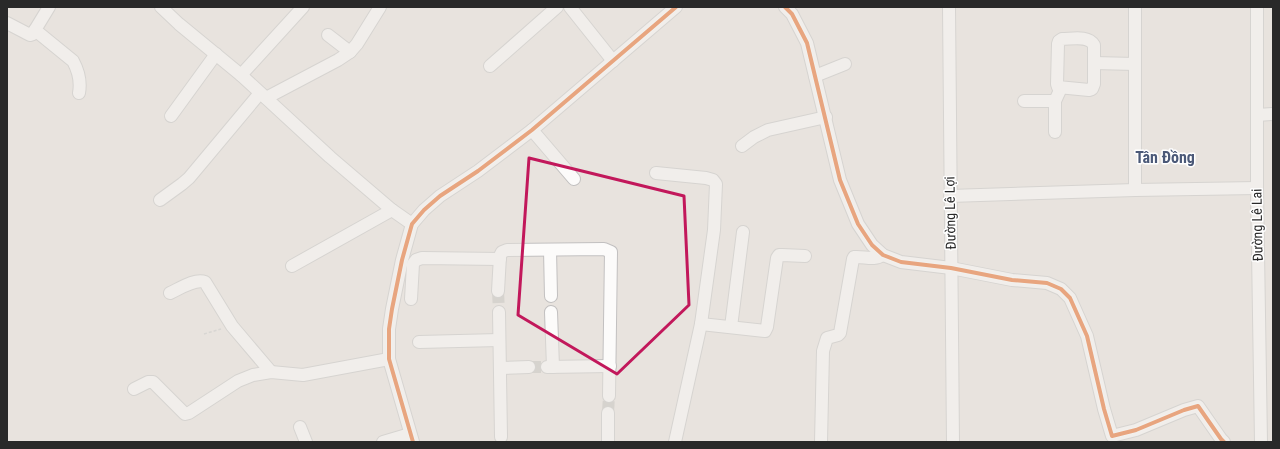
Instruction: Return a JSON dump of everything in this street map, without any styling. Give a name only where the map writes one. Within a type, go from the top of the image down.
[{"type":"street","points":[[7,23],[30,35],[33,34],[49,7]]},
{"type":"street","points":[[161,7],[241,76],[330,157],[392,210],[412,224]]},
{"type":"street","points":[[241,76],[303,7]]},
{"type":"street","points":[[160,200],[189,178],[263,96],[350,52],[357,44],[380,7]]},
{"type":"street","points":[[490,66],[557,7]]},
{"type":"street","points":[[570,7],[613,61]]},
{"type":"street","points":[[383,442],[411,438],[389,359],[389,329],[402,260],[412,224],[424,210],[440,196],[484,166],[532,130],[676,7]]},
{"type":"street","points":[[785,7],[792,14],[807,43],[840,180],[858,224],[872,245],[883,255],[901,262],[952,268],[1012,280],[1047,283],[1061,289],[1070,298],[1088,336],[1104,409],[1112,436],[1136,430],[1184,410],[1198,406],[1224,442]]},
{"type":"street","name":"Đường Lê Lợi","points":[[949,7],[953,442]]},
{"type":"street","points":[[1135,7],[1135,190]]},
{"type":"street","name":"Đường Lê Lai","points":[[1257,7],[1257,188],[1261,442]]},
{"type":"street","points":[[35,30],[74,62],[80,78],[79,93]]},
{"type":"street","points":[[328,35],[350,52]]},
{"type":"street","points":[[1088,39],[1092,41],[1094,45],[1094,63],[1094,84],[1092,89],[1058,87],[1059,41],[1088,39]]},
{"type":"street","points":[[171,116],[216,54]]},
{"type":"street","points":[[1094,63],[1135,64]]},
{"type":"street","points":[[815,76],[845,64]]},
{"type":"street","points":[[1055,132],[1055,101],[1061,88]]},
{"type":"street","points":[[1024,101],[1055,101]]},
{"type":"street","points":[[1257,115],[1273,114]]},
{"type":"street","points":[[742,146],[754,137],[768,130],[826,117]]},
{"type":"street","points":[[532,130],[574,179]]},
{"type":"street","points":[[656,173],[706,178],[713,180],[716,184],[714,230],[701,324],[675,442]]},
{"type":"street","points":[[950,196],[1257,188]]},
{"type":"street","points":[[292,266],[392,210]]},
{"type":"street","points":[[731,327],[743,232]]},
{"type":"street","points":[[498,291],[500,259],[502,252],[507,250],[604,249],[612,252],[609,396]]},
{"type":"street","points":[[550,250],[551,296]]},
{"type":"street","points":[[701,324],[764,331],[767,327],[777,258],[779,255],[805,256]]},
{"type":"street","points":[[821,442],[823,351],[827,338],[840,333],[853,259],[854,257],[876,258],[883,255]]},
{"type":"street","points":[[411,298],[413,264],[416,260],[422,258],[500,259]]},
{"type":"street","points":[[170,293],[196,282],[205,282],[232,326],[271,372]]},
{"type":"street","points":[[499,312],[501,437]]},
{"type":"street","points":[[551,312],[550,367],[610,366]]},
{"type":"street","points":[[419,342],[499,340]]},
{"type":"street","points":[[134,389],[148,382],[153,382],[185,414],[189,413],[238,381],[253,375],[271,372],[303,375],[389,359]]},
{"type":"street","points":[[500,368],[530,367]]},
{"type":"street","points":[[608,413],[608,442]]},
{"type":"street","points":[[300,427],[306,442]]},
{"type":"path","points":[[204,334],[232,326]]},
{"type":"highlighted area","points":[[529,158],[684,196],[689,305],[617,374],[518,315]]},
{"type":"tunnel","points":[[498,291],[499,312]]},
{"type":"tunnel","points":[[529,367],[547,367]]},
{"type":"tunnel","points":[[608,413],[609,396]]},
{"type":"cycle path","points":[[413,442],[389,359],[389,329],[392,309],[402,260],[412,224],[424,210],[440,196],[478,171],[532,130],[676,7]]},
{"type":"cycle path","points":[[785,7],[792,14],[807,43],[840,180],[858,224],[872,245],[883,255],[901,262],[951,268],[1012,280],[1047,283],[1061,289],[1070,298],[1087,336],[1104,409],[1112,436],[1136,430],[1184,410],[1198,406],[1224,442]]},
{"type":"district","name":"Tân Đồng","points":[[1165,157]]}]
